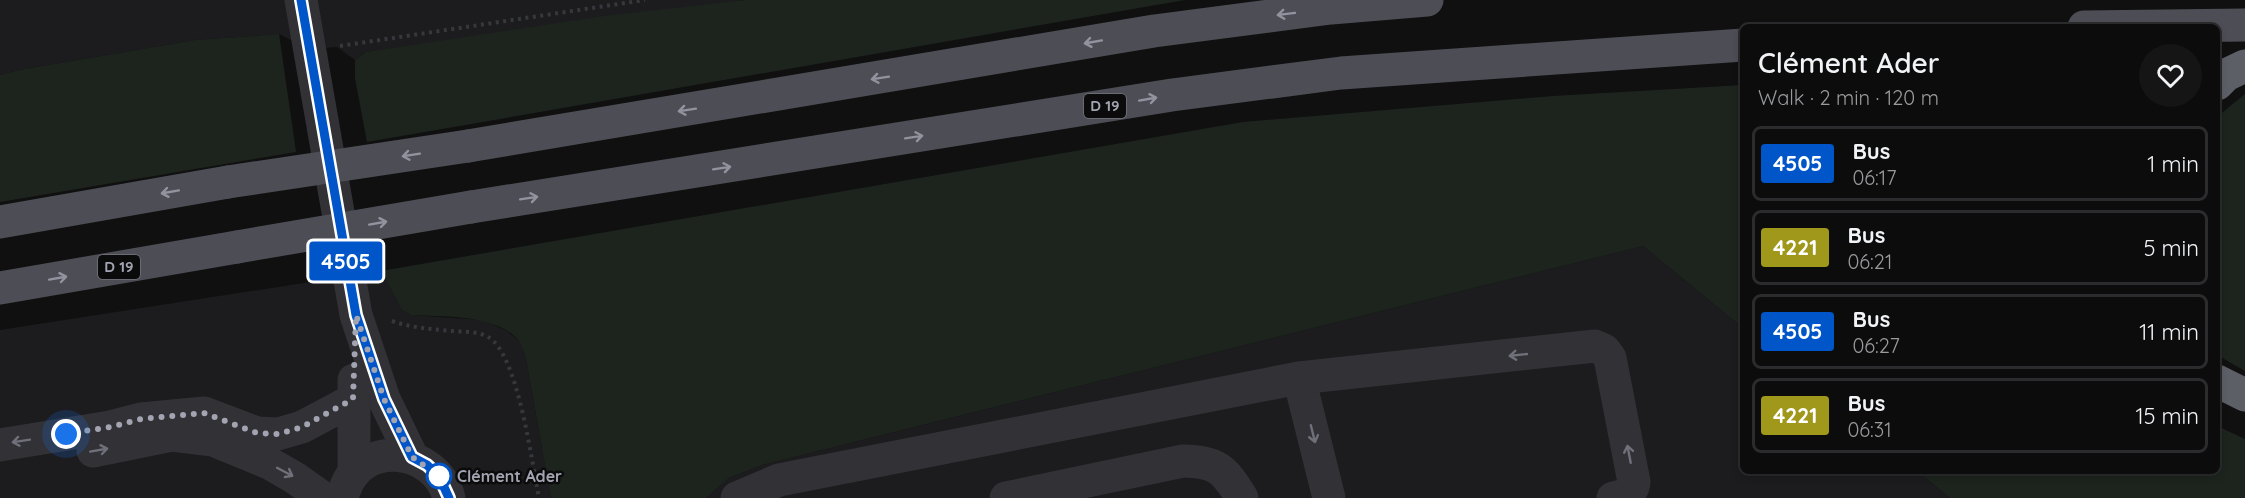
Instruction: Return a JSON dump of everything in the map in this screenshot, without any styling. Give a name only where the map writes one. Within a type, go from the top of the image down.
[{"type":"highway","points":[[2220,81],[2226,75],[2245,66]]},
{"type":"highway","points":[[2220,382],[2245,395]]},
{"type":"highway","points":[[2220,400],[2245,413]]},
{"type":"main road","points":[[0,222],[228,182],[468,146],[1154,31],[1331,8],[1428,0]]},
{"type":"main road","points":[[2220,25],[2245,25]]},
{"type":"main road","name":"D 19","points":[[0,288],[471,207],[1172,95],[1330,74],[1740,45]]},
{"type":"street","points":[[301,0],[356,315],[384,399],[412,457]]},
{"type":"street","points":[[348,486],[356,315]]},
{"type":"street","points":[[737,498],[779,480],[1299,378],[1595,346],[1611,358],[1634,482],[1634,488],[1628,495],[1613,498]]},
{"type":"street","points":[[1299,378],[1329,498]]},
{"type":"street","points":[[0,467],[204,413],[257,433],[278,434],[302,427],[353,399]]},
{"type":"street","points":[[0,445],[110,427],[213,440],[234,464],[295,478],[322,498]]},
{"type":"street","points":[[348,486],[366,463],[381,457],[396,455],[412,457],[427,465],[439,476],[449,498]]},
{"type":"street","points":[[1006,498],[1156,466],[1184,461],[1204,461],[1218,468],[1231,481],[1242,498]]},
{"type":"path","points":[[309,49],[645,0]]},
{"type":"path","points":[[356,315],[376,313],[388,320],[407,326],[477,333],[488,337],[497,345],[511,372],[539,498]]},
{"type":"shaded area","points":[[0,0],[745,0],[366,52],[355,60],[337,47],[309,49],[279,34],[195,40],[0,75]]},
{"type":"shaded area","points":[[745,0],[1185,0],[367,142],[355,78],[355,60],[366,52],[604,16]]},
{"type":"shaded area","points":[[279,34],[296,152],[0,202],[0,75],[195,40]]},
{"type":"shaded area","points":[[1740,85],[1740,326],[1643,246],[762,465],[729,478],[706,498],[551,498],[526,359],[519,341],[509,332],[484,321],[411,315],[402,310],[381,271],[1243,122],[1553,96]]},
{"type":"shaded area","points":[[2245,94],[2245,371],[2220,355],[2220,115]]},
{"type":"shaded area","points":[[1643,246],[1740,326],[1740,474],[1921,474],[1950,498],[706,498],[729,478],[762,465]]},
{"type":"shaded area","points":[[381,271],[402,310],[411,315],[483,320],[507,331],[520,342],[526,359],[551,498],[0,498],[0,330]]},
{"type":"shaded area","points":[[2220,427],[2245,439],[2245,498],[1950,498],[1921,474],[2220,474]]},
{"type":"bus line","name":"4505","points":[[301,0],[356,315],[384,399],[412,457],[427,465],[439,476],[449,498]]},
{"type":"place","name":"Clément Ader","points":[[439,476]]},
{"type":"route","points":[[66,434],[141,419],[204,413],[257,433],[278,434],[302,427],[353,399],[356,315],[384,399],[412,457],[439,476]]}]
